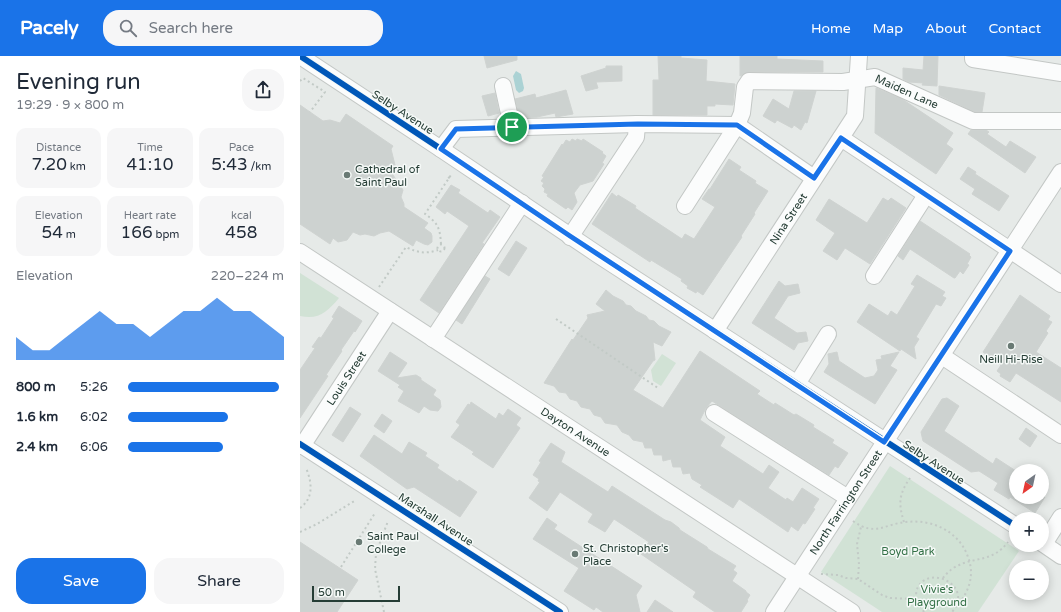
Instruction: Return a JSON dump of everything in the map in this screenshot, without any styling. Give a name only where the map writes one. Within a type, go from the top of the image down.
[{"type":"street","name":"Selby Avenue","points":[[300,56],[570,236],[884,442],[1009,522]]},
{"type":"street","name":"Nina Street","points":[[715,331],[855,116],[859,56]]},
{"type":"street","points":[[973,56],[973,59],[1061,73]]},
{"type":"street","name":"Maiden Lane","points":[[737,125],[742,113],[745,87],[749,81],[843,82],[875,77],[973,121],[1061,121]]},
{"type":"street","points":[[503,86],[512,127]]},
{"type":"street","points":[[441,149],[456,129],[638,124],[737,125],[814,178]]},
{"type":"street","points":[[570,236],[636,137],[638,124]]},
{"type":"street","points":[[685,206],[737,125]]},
{"type":"street","points":[[841,138],[1061,284]]},
{"type":"street","name":"North Farrington Street","points":[[774,612],[1061,172]]},
{"type":"street","points":[[874,276],[926,195]]},
{"type":"street","points":[[433,339],[522,203]]},
{"type":"street","name":"Dayton Avenue","points":[[300,252],[852,612]]},
{"type":"street","name":"Louis Street","points":[[301,445],[390,311]]},
{"type":"street","points":[[797,384],[828,334]]},
{"type":"street","points":[[942,356],[1061,435]]},
{"type":"street","points":[[714,413],[848,498]]},
{"type":"street","name":"Marshall Avenue","points":[[301,445],[560,612]]},
{"type":"street","points":[[1049,535],[1061,518]]},
{"type":"street","points":[[1049,548],[1061,556]]},
{"type":"path","points":[[300,81],[303,78],[325,92],[310,112]]},
{"type":"path","points":[[379,288],[406,247],[416,252],[427,253],[444,250],[444,246],[441,244],[440,233],[435,221],[425,214],[451,174],[447,180]]},
{"type":"path","points":[[438,250],[438,247],[441,244]]},
{"type":"path","points":[[556,319],[658,388]]},
{"type":"path","points":[[300,508],[308,499],[311,489],[310,478],[306,468]]},
{"type":"path","points":[[904,522],[900,504],[900,496],[910,478]]},
{"type":"path","points":[[300,532],[317,524],[356,500]]},
{"type":"path","points":[[341,567],[376,513]]},
{"type":"path","points":[[384,612],[376,569],[376,553],[388,521]]},
{"type":"path","points":[[853,521],[862,527],[876,529],[904,522],[916,521],[934,525],[948,531],[958,539],[965,548],[970,562],[971,573],[965,596],[953,612]]},
{"type":"path","points":[[858,579],[859,564],[857,544],[862,527]]},
{"type":"path","points":[[942,578],[955,567],[995,554],[1002,550],[1008,542]]},
{"type":"path","points":[[821,574],[838,575],[846,578],[858,579],[890,598],[916,599]]},
{"type":"path","points":[[924,612],[916,599],[918,587],[923,580],[934,577],[942,578],[953,586],[958,593],[958,605]]},
{"type":"green space","points":[[300,273],[339,298],[331,307],[318,316],[300,316]]},
{"type":"green space","points":[[662,354],[676,363],[661,386],[653,381],[651,370]]},
{"type":"green space","name":"Boyd Park","points":[[890,466],[1009,544],[1009,552],[1018,552],[1013,560],[1009,560],[1009,566],[978,612],[882,612],[821,572]]},
{"type":"water","points":[[516,71],[521,74],[524,88],[523,91],[519,93],[516,90],[513,76]]},
{"type":"building","points":[[484,56],[517,56],[517,60],[487,68]]},
{"type":"building","points":[[658,56],[681,56],[681,58],[707,60],[706,81],[735,84],[733,105],[715,104],[715,106],[707,106],[707,115],[653,115],[653,80],[659,80]]},
{"type":"building","points":[[740,56],[777,56],[777,59],[823,61],[823,72],[749,72],[740,76]]},
{"type":"building","points":[[924,56],[938,56],[937,86],[922,85],[923,83],[909,82],[903,79],[903,68],[923,70]]},
{"type":"building","points":[[606,66],[622,66],[622,81],[596,82],[598,88],[586,91],[581,76],[606,68]]},
{"type":"building","points":[[939,86],[985,93],[982,112],[975,112],[939,95]]},
{"type":"building","points":[[876,88],[902,99],[953,133],[946,144],[953,149],[936,174],[875,133]]},
{"type":"building","points":[[566,90],[573,114],[556,117],[555,113],[537,117],[520,118],[515,99],[535,94],[536,98]]},
{"type":"building","points":[[794,91],[816,91],[807,123],[805,122],[801,130],[794,125],[792,128],[777,120],[775,123],[763,116],[773,99],[789,109]]},
{"type":"building","points":[[495,93],[499,113],[488,116],[482,96]]},
{"type":"building","name":"Cathedral of Saint Paul","points":[[300,105],[323,121],[330,120],[340,123],[346,114],[393,146],[391,149],[395,165],[391,172],[403,190],[401,197],[404,207],[428,223],[424,228],[431,233],[432,242],[428,245],[416,240],[413,246],[389,231],[374,236],[365,234],[360,235],[353,232],[347,240],[338,242],[333,238],[330,244],[300,224]]},
{"type":"building","points":[[971,130],[986,130],[989,132],[987,134],[1006,147],[1010,141],[1036,157],[1025,173],[968,134]]},
{"type":"building","points":[[572,139],[582,141],[583,139],[603,152],[602,153],[606,156],[602,163],[604,164],[593,181],[580,185],[574,193],[577,202],[572,210],[568,207],[566,209],[547,196],[548,194],[544,192],[545,189],[542,186],[544,183],[541,181],[544,177],[542,176],[562,144],[563,145],[566,140],[570,142]]},
{"type":"building","points":[[729,159],[741,167],[739,170],[768,191],[741,236],[742,237],[703,295],[697,291],[696,293],[687,288],[688,286],[681,281],[682,279],[651,260],[650,262],[592,224],[612,193],[636,206],[635,208],[682,239],[685,234],[694,239],[715,207],[702,199]]},
{"type":"building","points":[[968,167],[976,172],[975,174],[1009,196],[999,211],[972,194],[975,189],[960,179]]},
{"type":"building","points":[[451,185],[460,190],[458,193],[488,213],[490,210],[500,217],[482,243],[484,244],[439,313],[420,300],[469,226],[447,211],[445,214],[436,207]]},
{"type":"building","points":[[883,198],[888,201],[891,198],[906,208],[870,264],[845,248],[837,260],[823,251],[835,233],[816,220],[829,199],[867,223]]},
{"type":"building","points":[[920,221],[970,254],[969,255],[971,257],[967,264],[969,265],[963,274],[960,271],[954,278],[910,249],[903,260],[898,256]]},
{"type":"building","points":[[516,241],[527,248],[509,276],[498,269]]},
{"type":"building","points":[[917,275],[945,292],[942,296],[946,298],[941,306],[936,304],[916,337],[919,339],[914,347],[916,359],[901,349],[900,351],[857,322],[869,304],[888,316],[891,311],[897,315],[915,286],[911,284]]},
{"type":"building","points":[[485,276],[490,279],[462,324],[456,320]]},
{"type":"building","points":[[779,281],[785,286],[798,284],[800,293],[788,296],[774,318],[797,333],[806,332],[808,341],[798,343],[794,350],[752,323]]},
{"type":"building","points":[[606,290],[613,296],[623,301],[626,305],[631,306],[636,311],[646,316],[649,320],[654,321],[659,326],[671,332],[662,346],[653,342],[655,360],[633,390],[663,408],[700,351],[760,391],[757,394],[774,405],[775,403],[814,425],[813,427],[834,440],[832,443],[848,453],[838,468],[835,466],[829,475],[712,401],[706,408],[700,420],[725,437],[720,446],[763,474],[769,465],[779,472],[768,488],[786,500],[787,498],[793,502],[802,488],[819,499],[813,508],[815,509],[805,524],[803,523],[798,531],[791,526],[788,532],[739,499],[733,508],[700,487],[702,485],[692,479],[690,473],[683,474],[681,467],[673,467],[671,459],[663,461],[662,455],[654,455],[652,448],[645,448],[643,442],[633,440],[629,435],[622,432],[617,425],[605,423],[601,417],[594,415],[590,409],[581,407],[577,401],[570,399],[566,393],[559,392],[554,386],[544,383],[572,339],[573,340],[588,318],[587,315],[605,311],[596,304]]},
{"type":"building","name":"Neill Hi-Rise","points":[[1020,295],[1050,316],[1048,320],[1052,322],[1046,331],[1048,333],[1036,352],[1061,368],[1061,402],[1016,373],[1010,382],[1000,376],[1001,374],[997,371],[1001,365],[983,352]]},
{"type":"building","points":[[339,306],[362,321],[341,350],[342,351],[326,375],[328,376],[300,418],[300,370],[315,348],[312,347],[319,337],[321,338],[334,318],[332,317]]},
{"type":"building","points":[[390,352],[407,363],[397,378],[416,375],[436,390],[433,395],[440,400],[441,407],[438,411],[430,410],[424,406],[419,413],[398,401],[404,391],[398,387],[400,385],[378,371]]},
{"type":"building","points":[[837,352],[839,361],[865,378],[874,376],[878,370],[876,360],[882,359],[881,356],[899,352],[890,366],[897,370],[875,404],[824,372],[829,364],[828,354]]},
{"type":"building","points":[[947,398],[959,406],[944,431],[993,464],[996,458],[1009,466],[1009,499],[994,490],[998,483],[979,471],[971,472],[923,441],[921,432],[942,399]]},
{"type":"building","points":[[471,402],[496,419],[499,413],[503,416],[508,409],[521,418],[516,425],[520,428],[493,468],[472,454],[474,452],[451,437],[460,425],[456,422]]},
{"type":"building","points":[[350,407],[361,414],[343,442],[332,435]]},
{"type":"building","points":[[382,414],[392,421],[384,433],[374,426]]},
{"type":"building","points":[[1026,428],[1037,436],[1030,447],[1019,439]]},
{"type":"building","points":[[374,435],[402,454],[409,442],[427,453],[425,456],[439,465],[437,468],[458,482],[459,480],[477,492],[460,517],[414,487],[407,489],[360,456]]},
{"type":"building","points":[[551,443],[565,452],[561,462],[608,492],[612,486],[665,520],[671,522],[708,549],[736,566],[733,570],[737,573],[732,581],[750,595],[741,612],[715,612],[693,597],[696,592],[641,554],[649,542],[614,519],[605,532],[588,522],[593,514],[560,492],[547,511],[529,498],[540,482],[538,481],[539,479],[533,475],[541,462],[539,461]]},
{"type":"building","points":[[1021,504],[1041,504],[1036,512]]},
{"type":"building","name":"St. Christopher's Place","points":[[547,518],[557,525],[554,529],[642,586],[636,595],[640,612],[603,612],[596,607],[594,610],[564,591],[579,568],[533,539]]},
{"type":"building","points":[[300,542],[358,580],[337,612],[300,612]]},
{"type":"building","points":[[655,600],[673,612],[647,612]]},
{"type":"cycle path","points":[[300,56],[597,254],[1009,521]]},
{"type":"cycle path","points":[[300,444],[560,612]]},
{"type":"place","name":"Cathedral of Saint Paul","points":[[347,175]]},
{"type":"place","name":"Neill Hi-Rise","points":[[1011,346]]},
{"type":"place","name":"Saint Paul College","points":[[359,542]]},
{"type":"place","name":"St. Christopher's Place","points":[[575,554]]},
{"type":"route","points":[[638,124],[737,125],[814,178],[841,138],[1010,251],[884,442],[570,236],[441,149],[456,129],[512,127],[638,124]]},
{"type":"park label","name":"Vivie's Playground","points":[[937,595]]}]
